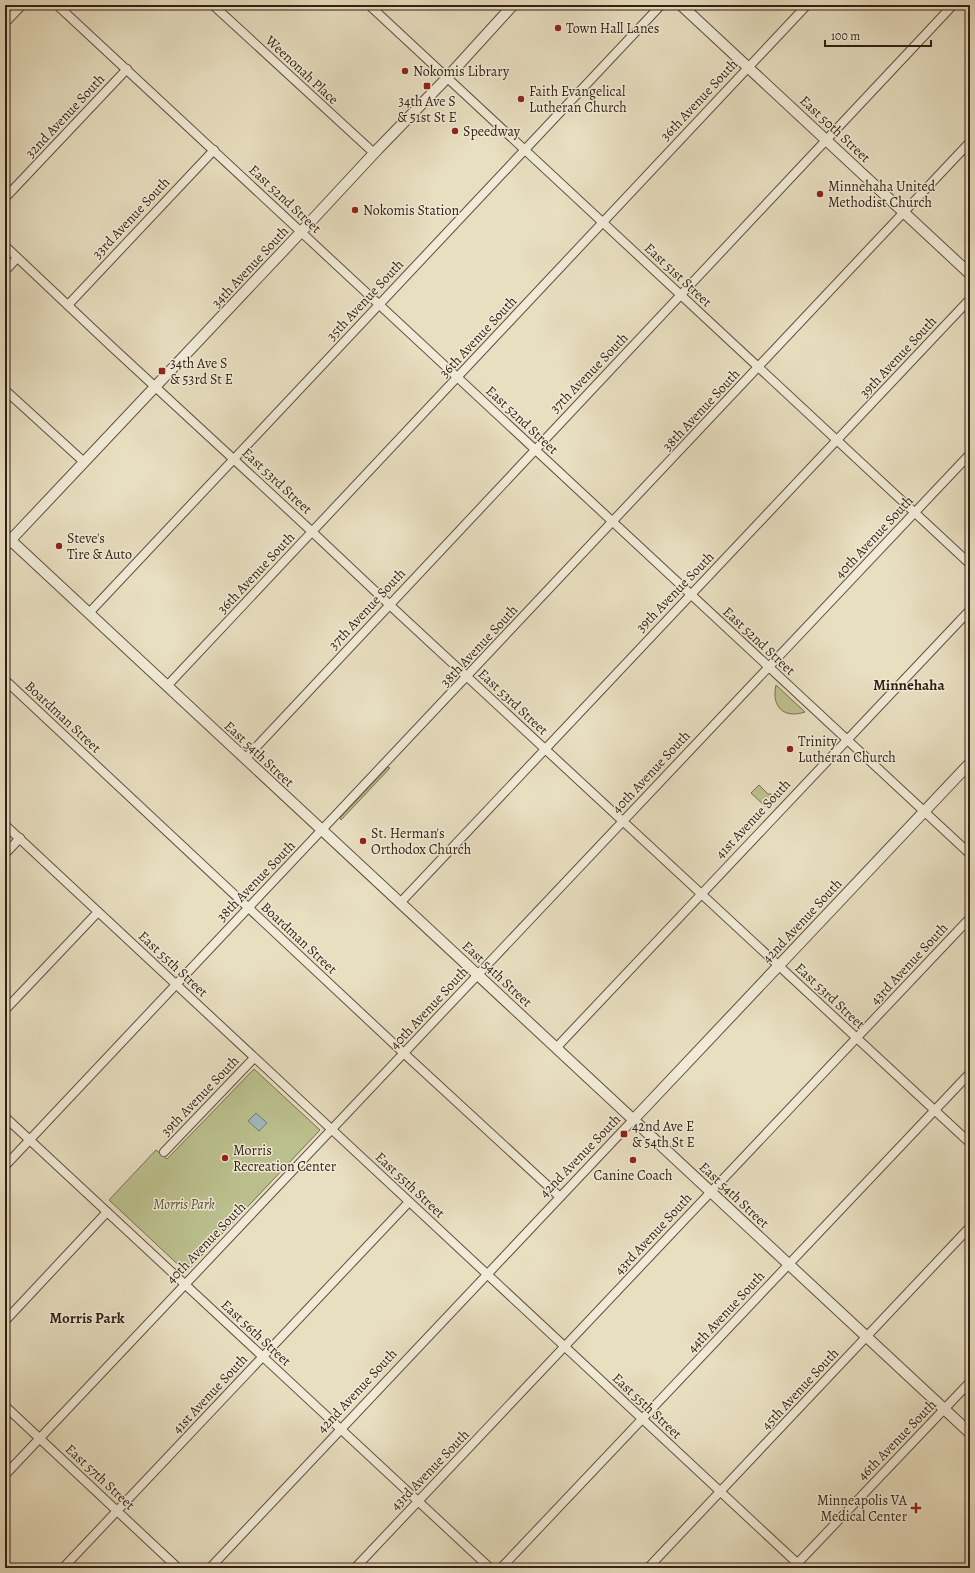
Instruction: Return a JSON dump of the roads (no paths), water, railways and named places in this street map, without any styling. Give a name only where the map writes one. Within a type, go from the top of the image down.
[{"type":"street","points":[[5,23],[22,5]]},
{"type":"street","name":"East 52nd Street","points":[[57,5],[970,854]]},
{"type":"street","name":"Weenonah Place","points":[[213,5],[374,153]]},
{"type":"street","name":"East 51st Street","points":[[369,5],[970,564]]},
{"type":"street","name":"34th Avenue South","points":[[7,541],[156,387],[374,153],[447,78],[513,5]]},
{"type":"street","name":"35th Avenue South","points":[[89,613],[661,5]]},
{"type":"street","name":"East 50th Street","points":[[681,5],[970,274]]},
{"type":"street","name":"36th Avenue South","points":[[166,686],[807,5]]},
{"type":"street","name":"37th Avenue South","points":[[245,759],[953,5]]},
{"type":"street","name":"32nd Avenue South","points":[[5,198],[127,69]]},
{"type":"street","name":"38th Avenue South","points":[[5,1166],[970,142]]},
{"type":"street","name":"33rd Avenue South","points":[[68,305],[214,150]]},
{"type":"street","name":"East 53rd Street","points":[[5,246],[389,605],[970,1144]]},
{"type":"street","points":[[5,271],[17,258]]},
{"type":"street","name":"39th Avenue South","points":[[400,903],[970,299]]},
{"type":"street","points":[[5,390],[84,462]]},
{"type":"street","name":"40th Avenue South","points":[[5,1475],[970,454]]},
{"type":"street","name":"East 54th Street","points":[[7,541],[89,613],[970,1434]]},
{"type":"street","name":"41st Avenue South","points":[[556,1048],[846,739],[970,610]]},
{"type":"street","name":"Boardman Street","points":[[5,680],[560,1197]]},
{"type":"street","name":"42nd Avenue South","points":[[210,1568],[970,763]]},
{"type":"street","name":"East 55th Street","points":[[5,825],[720,1492],[795,1566]]},
{"type":"street","points":[[5,854],[20,838]]},
{"type":"street","points":[[5,1010],[98,912]]},
{"type":"street","name":"43rd Avenue South","points":[[355,1568],[970,918]]},
{"type":"street","name":"39th Avenue South","points":[[164,1152],[254,1058]]},
{"type":"street","name":"44th Avenue South","points":[[502,1568],[970,1073]]},
{"type":"street","name":"East 56th Street","points":[[5,1117],[490,1568]]},
{"type":"street","name":"41st Avenue South","points":[[62,1568],[409,1202]]},
{"type":"street","points":[[5,1321],[107,1212]]},
{"type":"street","name":"45th Avenue South","points":[[648,1568],[970,1227]]},
{"type":"street","name":"46th Avenue South","points":[[795,1566],[970,1382]]},
{"type":"street","name":"East 57th Street","points":[[5,1406],[178,1568]]},
{"type":"water","points":[[256,1113],[267,1123],[259,1131],[248,1121]]},
{"type":"place","name":"Town Hall Lanes","points":[[558,28]]},
{"type":"place","name":"Nokomis Library","points":[[405,71]]},
{"type":"place","name":"34th Ave S & 51st St E","points":[[427,86]]},
{"type":"place","name":"Faith Evangelical Lutheran Church","points":[[521,99]]},
{"type":"place","name":"Speedway","points":[[455,131]]},
{"type":"place","name":"Minnehaha United Methodist Church","points":[[820,194]]},
{"type":"place","name":"Nokomis Station","points":[[355,210]]},
{"type":"place","name":"34th Ave S & 53rd St E","points":[[162,371]]},
{"type":"place","name":"Steve's Tire & Auto","points":[[59,546]]},
{"type":"place","name":"Trinity Lutheran Church","points":[[790,749]]},
{"type":"place","name":"St. Herman's Orthodox Church","points":[[363,841]]},
{"type":"place","name":"42nd Ave E & 54th St E","points":[[624,1134]]},
{"type":"place","name":"Morris Recreation Center","points":[[225,1158]]},
{"type":"place","name":"Canine Coach","points":[[633,1160]]},
{"type":"place","name":"Minneapolis VA Medical Center","points":[[916,1508]]},
{"type":"district","name":"Minnehaha","points":[[909,685]]},
{"type":"district","name":"Morris Park","points":[[87,1318]]}]
